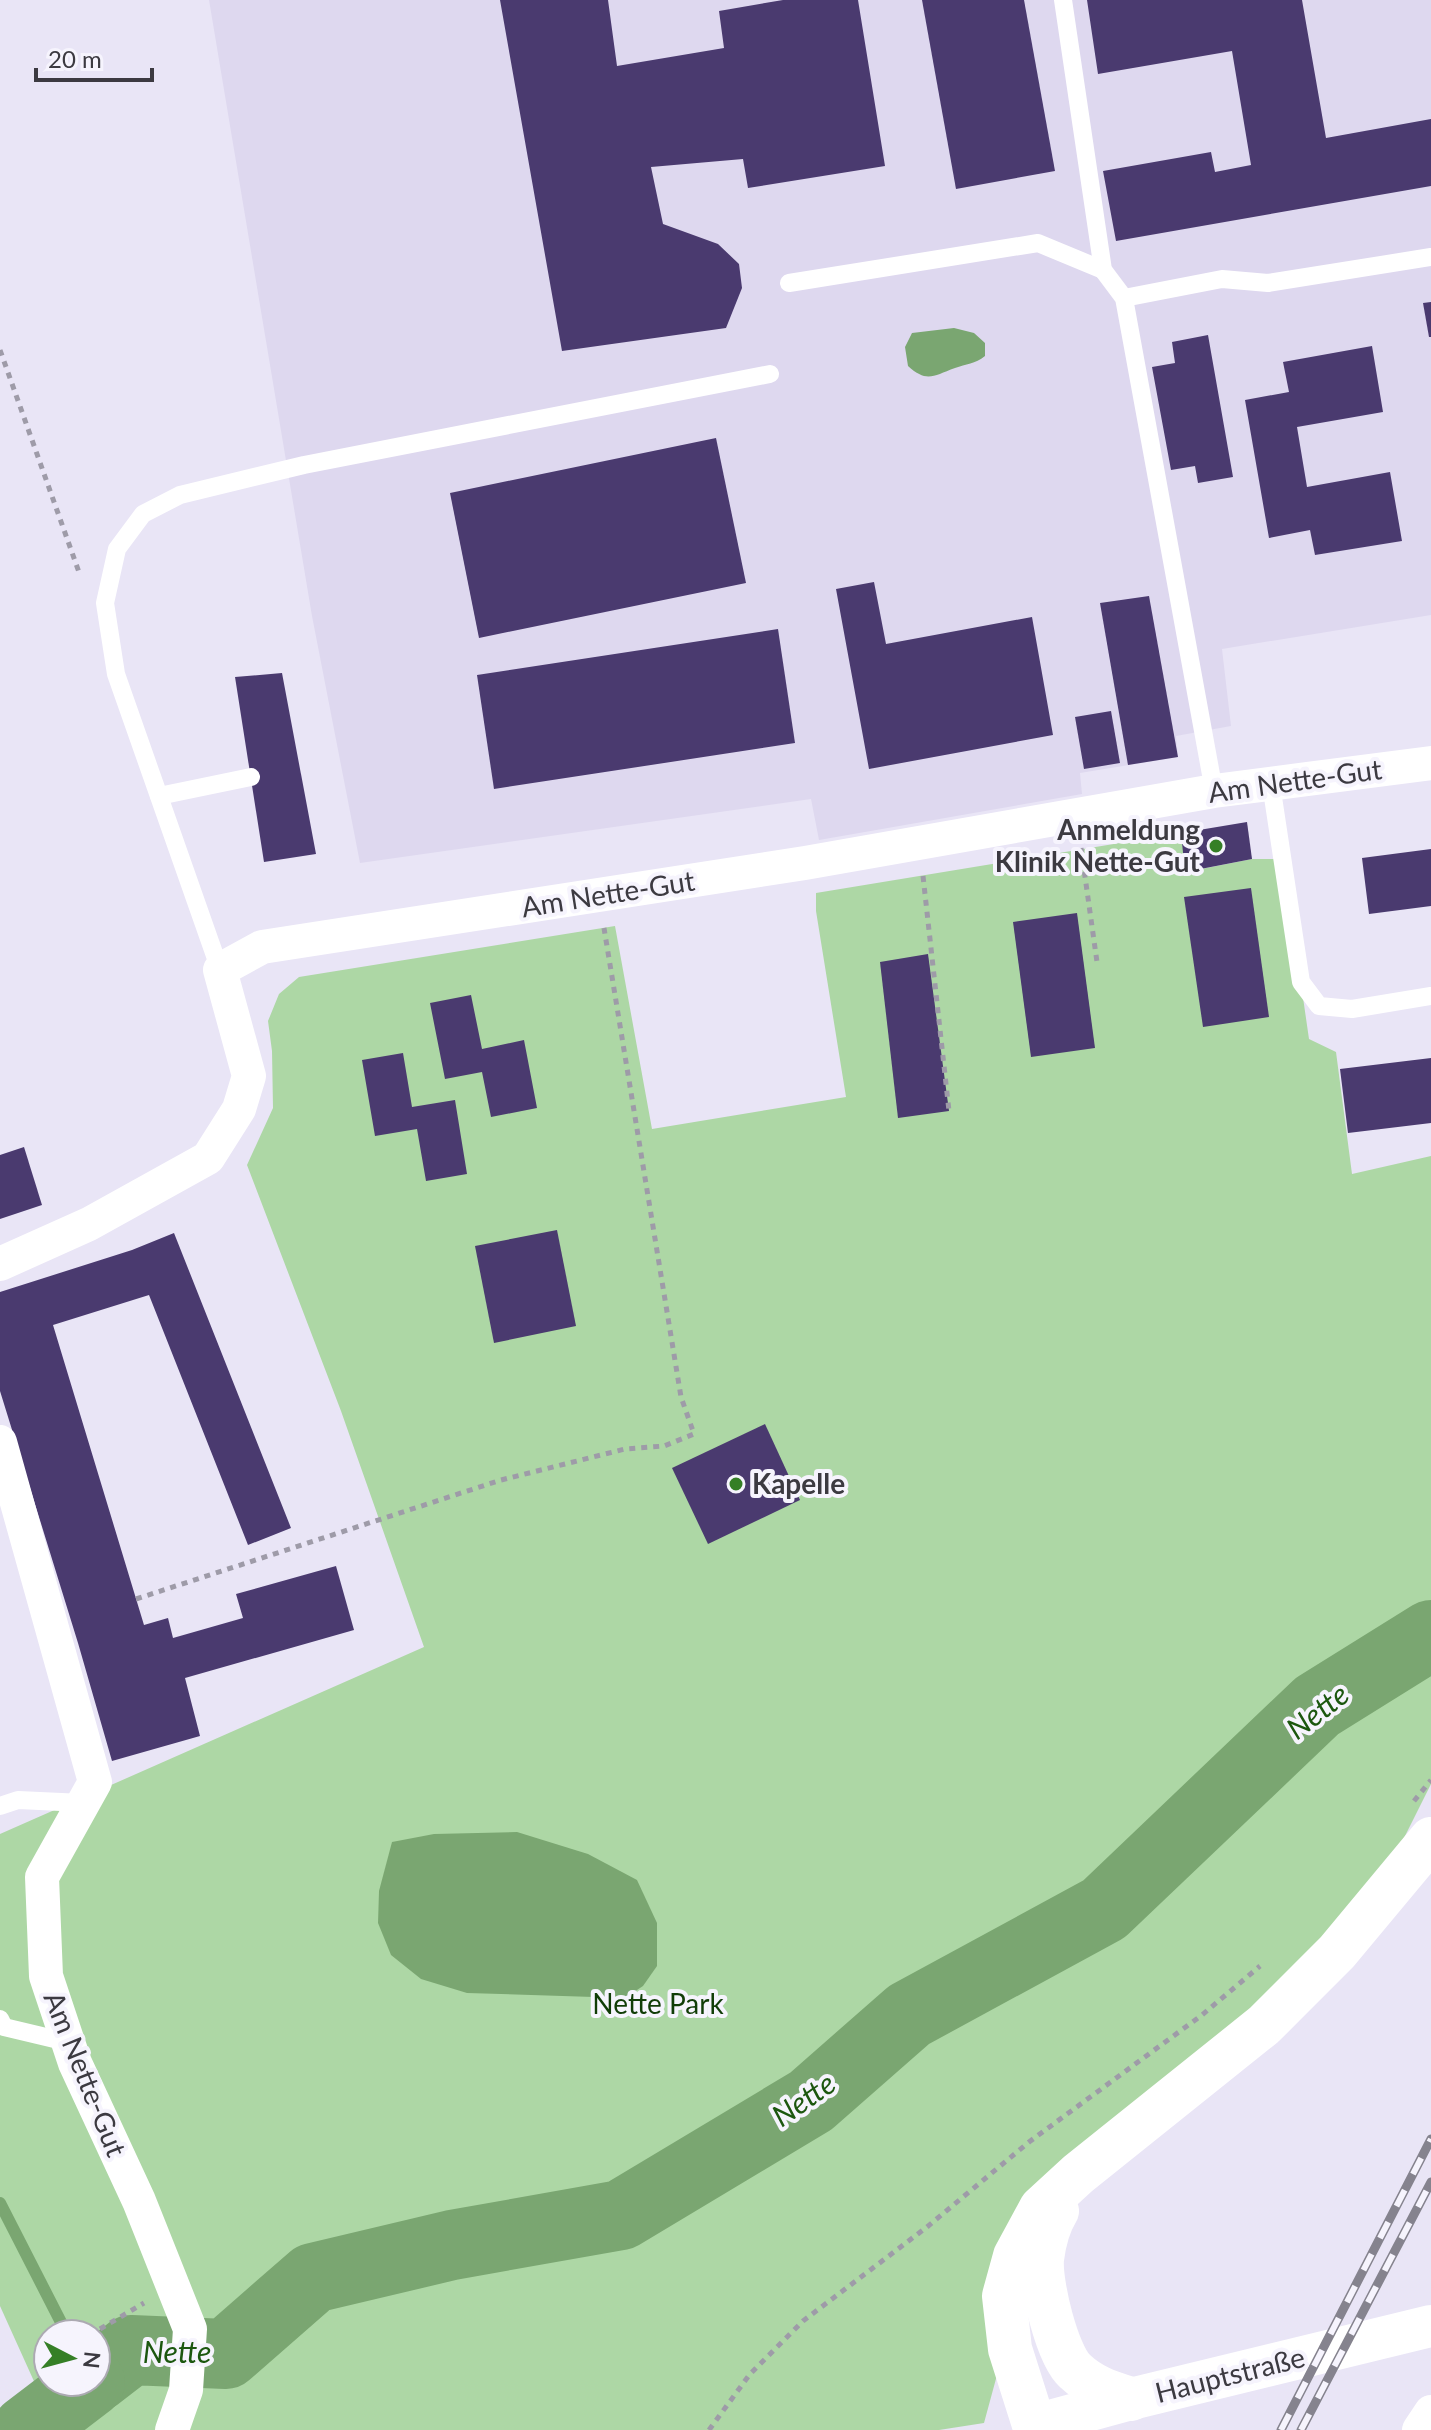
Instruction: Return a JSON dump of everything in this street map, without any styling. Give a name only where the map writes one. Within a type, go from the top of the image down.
[{"type":"main road","points":[[1072,2369],[1068,2396],[1038,2426],[1010,2349],[1004,2296],[1015,2256],[1041,2208],[1078,2174],[1264,2025],[1337,1952],[1421,1821]]},
{"type":"main road","points":[[1078,2174],[1051,2221],[1042,2260],[1054,2335],[1072,2369],[1099,2390],[1131,2399]]},
{"type":"street","name":"Am Nette-Gut","points":[[220,970],[262,947],[920,843],[1214,791],[1431,763]]},
{"type":"street","points":[[0,1264],[89,1224],[208,1158],[239,1109],[249,1076],[220,970]]},
{"type":"street","name":"Am Nette-Gut","points":[[0,1442],[95,1782],[42,1877],[46,1976],[67,2042],[139,2201],[190,2329],[186,2390],[172,2430]]},
{"type":"street","name":"Hauptstraße","points":[[1038,2426],[1131,2399],[1431,2327]]},
{"type":"street","points":[[1419,2430],[1431,2412]]},
{"type":"lane","points":[[1063,0],[1103,270],[1124,298],[1214,791]]},
{"type":"lane","points":[[789,283],[1038,243],[1103,270]]},
{"type":"lane","points":[[1124,298],[1222,279],[1268,283],[1431,257]]},
{"type":"lane","points":[[220,970],[116,674],[105,603],[117,549],[143,514],[180,495],[304,465],[770,374]]},
{"type":"lane","points":[[159,796],[251,777]]},
{"type":"lane","points":[[1271,784],[1301,982],[1319,1006],[1352,1009],[1431,996]]},
{"type":"lane","points":[[0,1806],[18,1800],[83,1803]]},
{"type":"lane","points":[[0,2019],[4,2027],[67,2042]]},
{"type":"path","points":[[0,350],[84,585]]},
{"type":"path","points":[[1076,816],[1097,962]]},
{"type":"path","points":[[920,843],[949,1111]]},
{"type":"path","points":[[136,1599],[501,1480],[625,1449],[664,1446],[694,1434],[681,1397],[598,895]]},
{"type":"path","points":[[1421,1821],[1431,1780]]},
{"type":"path","points":[[709,2430],[750,2374],[803,2321],[927,2227],[1029,2142],[1202,2015],[1271,1957]]},
{"type":"path","points":[[112,2321],[117,2318]]},
{"type":"shaded area","points":[[209,0],[1431,0],[1431,615],[1222,649],[1231,726],[1176,736],[1178,757],[1080,773],[1082,794],[819,840],[811,799],[360,863],[312,616]]},
{"type":"shaded area","points":[[954,328],[974,333],[985,343],[985,356],[930,376],[920,375],[908,366],[905,347],[912,333]]},
{"type":"shaded area","points":[[517,1832],[588,1854],[637,1880],[657,1923],[657,1966],[643,1986],[625,1998],[467,1993],[421,1979],[391,1955],[378,1923],[379,1891],[392,1842],[434,1834]]},
{"type":"green space","name":"Nette Park","points":[[1181,833],[1186,872],[1252,859],[1283,859],[1309,1039],[1336,1052],[1352,1174],[1431,1156],[1431,1784],[1379,1888],[1214,2065],[1033,2202],[1000,2364],[984,2423],[939,2430],[56,2430],[42,2398],[112,2398],[112,2318],[32,2318],[32,2377],[0,2306],[0,1834],[424,1647],[341,1411],[247,1165],[273,1108],[268,1021],[279,994],[299,977],[615,926],[652,1129],[846,1097],[816,911],[816,893]]},
{"type":"building","points":[[500,0],[608,0],[617,66],[724,48],[719,11],[783,0],[858,0],[885,166],[748,188],[743,159],[651,167],[663,224],[718,244],[739,264],[742,288],[726,328],[562,351]]},
{"type":"building","points":[[922,0],[1024,0],[1055,171],[956,189]]},
{"type":"building","points":[[1087,0],[1302,0],[1326,138],[1431,119],[1431,186],[1116,241],[1103,171],[1211,152],[1215,172],[1251,165],[1232,51],[1098,74]]},
{"type":"building","points":[[1431,302],[1431,337],[1429,337],[1423,303]]},
{"type":"building","points":[[1208,335],[1233,477],[1198,483],[1195,466],[1171,470],[1152,367],[1175,363],[1172,342]]},
{"type":"building","points":[[1372,346],[1383,412],[1297,427],[1307,487],[1390,472],[1402,541],[1315,555],[1310,530],[1269,538],[1245,400],[1289,392],[1283,362]]},
{"type":"building","points":[[716,438],[746,583],[479,638],[450,493]]},
{"type":"building","points":[[874,582],[886,644],[1032,617],[1053,735],[869,769],[836,589]]},
{"type":"building","points":[[1149,596],[1178,757],[1128,765],[1100,603]]},
{"type":"building","points":[[778,629],[795,743],[494,789],[477,675]]},
{"type":"building","points":[[282,673],[316,854],[264,862],[235,677]]},
{"type":"building","points":[[1111,711],[1120,763],[1084,769],[1075,717]]},
{"type":"building","name":"Anmeldung Klinik Nette-Gut","points":[[1247,822],[1252,859],[1185,872],[1181,833]]},
{"type":"building","points":[[1431,849],[1431,906],[1369,914],[1362,858]]},
{"type":"building","points":[[1251,888],[1269,1017],[1203,1027],[1184,897]]},
{"type":"building","points":[[1077,913],[1095,1048],[1031,1057],[1013,922]]},
{"type":"building","points":[[928,954],[949,1111],[898,1118],[880,962]]},
{"type":"building","points":[[471,995],[482,1049],[524,1040],[537,1108],[491,1117],[482,1072],[445,1079],[430,1003]]},
{"type":"building","points":[[403,1053],[412,1107],[455,1100],[467,1174],[426,1181],[417,1129],[375,1136],[362,1060]]},
{"type":"building","points":[[1431,1058],[1431,1123],[1348,1133],[1340,1069]]},
{"type":"building","points":[[24,1147],[42,1205],[0,1219],[0,1155]]},
{"type":"building","points":[[557,1230],[576,1326],[494,1343],[475,1246]]},
{"type":"building","points":[[174,1233],[291,1528],[248,1545],[149,1295],[53,1325],[144,1625],[168,1618],[173,1638],[243,1618],[236,1594],[336,1566],[354,1630],[185,1678],[200,1736],[112,1761],[0,1391],[0,1292],[132,1250]]},
{"type":"building","name":"Kapelle","points":[[765,1424],[800,1500],[708,1544],[672,1468]]},
{"type":"waterway","name":"Nette","points":[[112,2365],[131,2350],[226,2354],[313,2278],[452,2245],[621,2215],[811,2101],[909,2015],[1104,1909],[1317,1706],[1431,1635]]},
{"type":"waterway","points":[[0,2203],[59,2318]]},
{"type":"waterway","name":"Nette","points":[[27,2430],[69,2398]]},
{"type":"railway","points":[[1281,2430],[1431,2139]]},
{"type":"railway","points":[[1301,2430],[1431,2182]]},
{"type":"place","name":"Anmeldung Klinik Nette-Gut","points":[[1216,846]]},
{"type":"place","name":"Kapelle","points":[[736,1484]]}]
